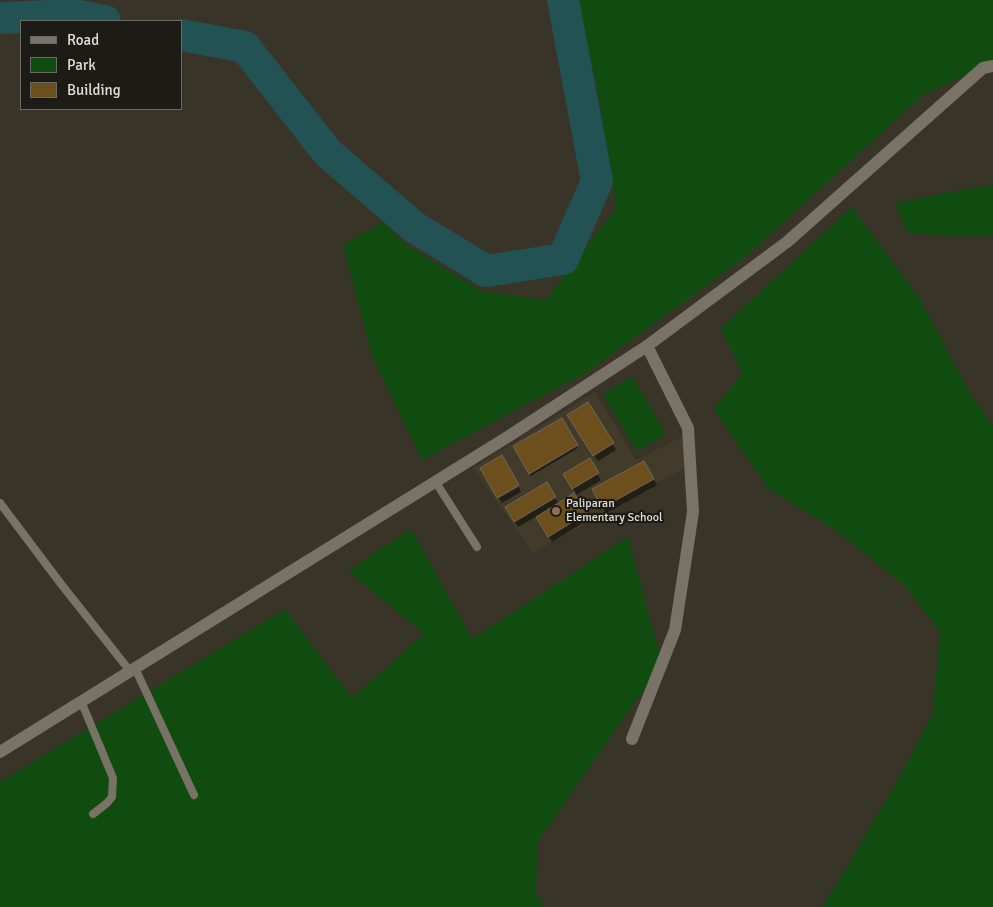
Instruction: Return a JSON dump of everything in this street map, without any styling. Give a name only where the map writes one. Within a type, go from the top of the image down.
[{"type":"street","points":[[0,752],[509,436],[647,346],[787,242],[983,68],[993,66]]},
{"type":"street","points":[[632,739],[675,630],[693,512],[688,428],[647,346]]},
{"type":"lane","points":[[435,481],[477,548]]},
{"type":"lane","points":[[0,503],[61,584],[133,669],[194,795]]},
{"type":"lane","points":[[81,701],[113,778],[112,797],[107,804],[93,814]]},
{"type":"shaded area","name":"Paliparan Elementary School","points":[[595,392],[636,460],[684,436],[695,462],[533,553],[473,468]]},
{"type":"green space","points":[[578,0],[993,0],[993,61],[922,96],[743,259],[586,373],[422,460],[372,356],[343,245],[383,222],[408,246],[481,291],[546,300],[616,208],[599,99]]},
{"type":"green space","points":[[993,185],[993,236],[908,234],[895,203],[944,193]]},
{"type":"green space","points":[[852,207],[920,299],[970,393],[993,426],[993,907],[822,907],[902,773],[933,713],[940,632],[905,586],[834,529],[769,489],[714,410],[742,373],[721,328]]},
{"type":"green space","points":[[632,376],[666,434],[637,451],[603,394]]},
{"type":"green space","points":[[411,529],[472,639],[628,537],[662,663],[538,841],[536,891],[544,907],[0,907],[0,782],[285,609],[352,698],[424,634],[348,571]]},
{"type":"building","points":[[588,402],[614,443],[593,456],[567,415]]},
{"type":"building","points":[[562,418],[578,445],[529,474],[513,446]]},
{"type":"building","points":[[502,455],[519,485],[497,498],[480,468]]},
{"type":"building","points":[[590,458],[599,473],[572,489],[563,474]]},
{"type":"building","points":[[644,461],[654,479],[602,508],[592,489]]},
{"type":"building","points":[[547,482],[556,497],[514,522],[505,507]]},
{"type":"building","points":[[574,493],[587,513],[548,537],[536,517]]},
{"type":"waterway","points":[[182,35],[245,47],[327,152],[414,227],[486,271],[563,259],[597,181],[563,0]]},
{"type":"waterway","points":[[0,18],[74,15],[100,20]]},
{"type":"place","name":"Paliparan Elementary School","points":[[556,511]]}]
